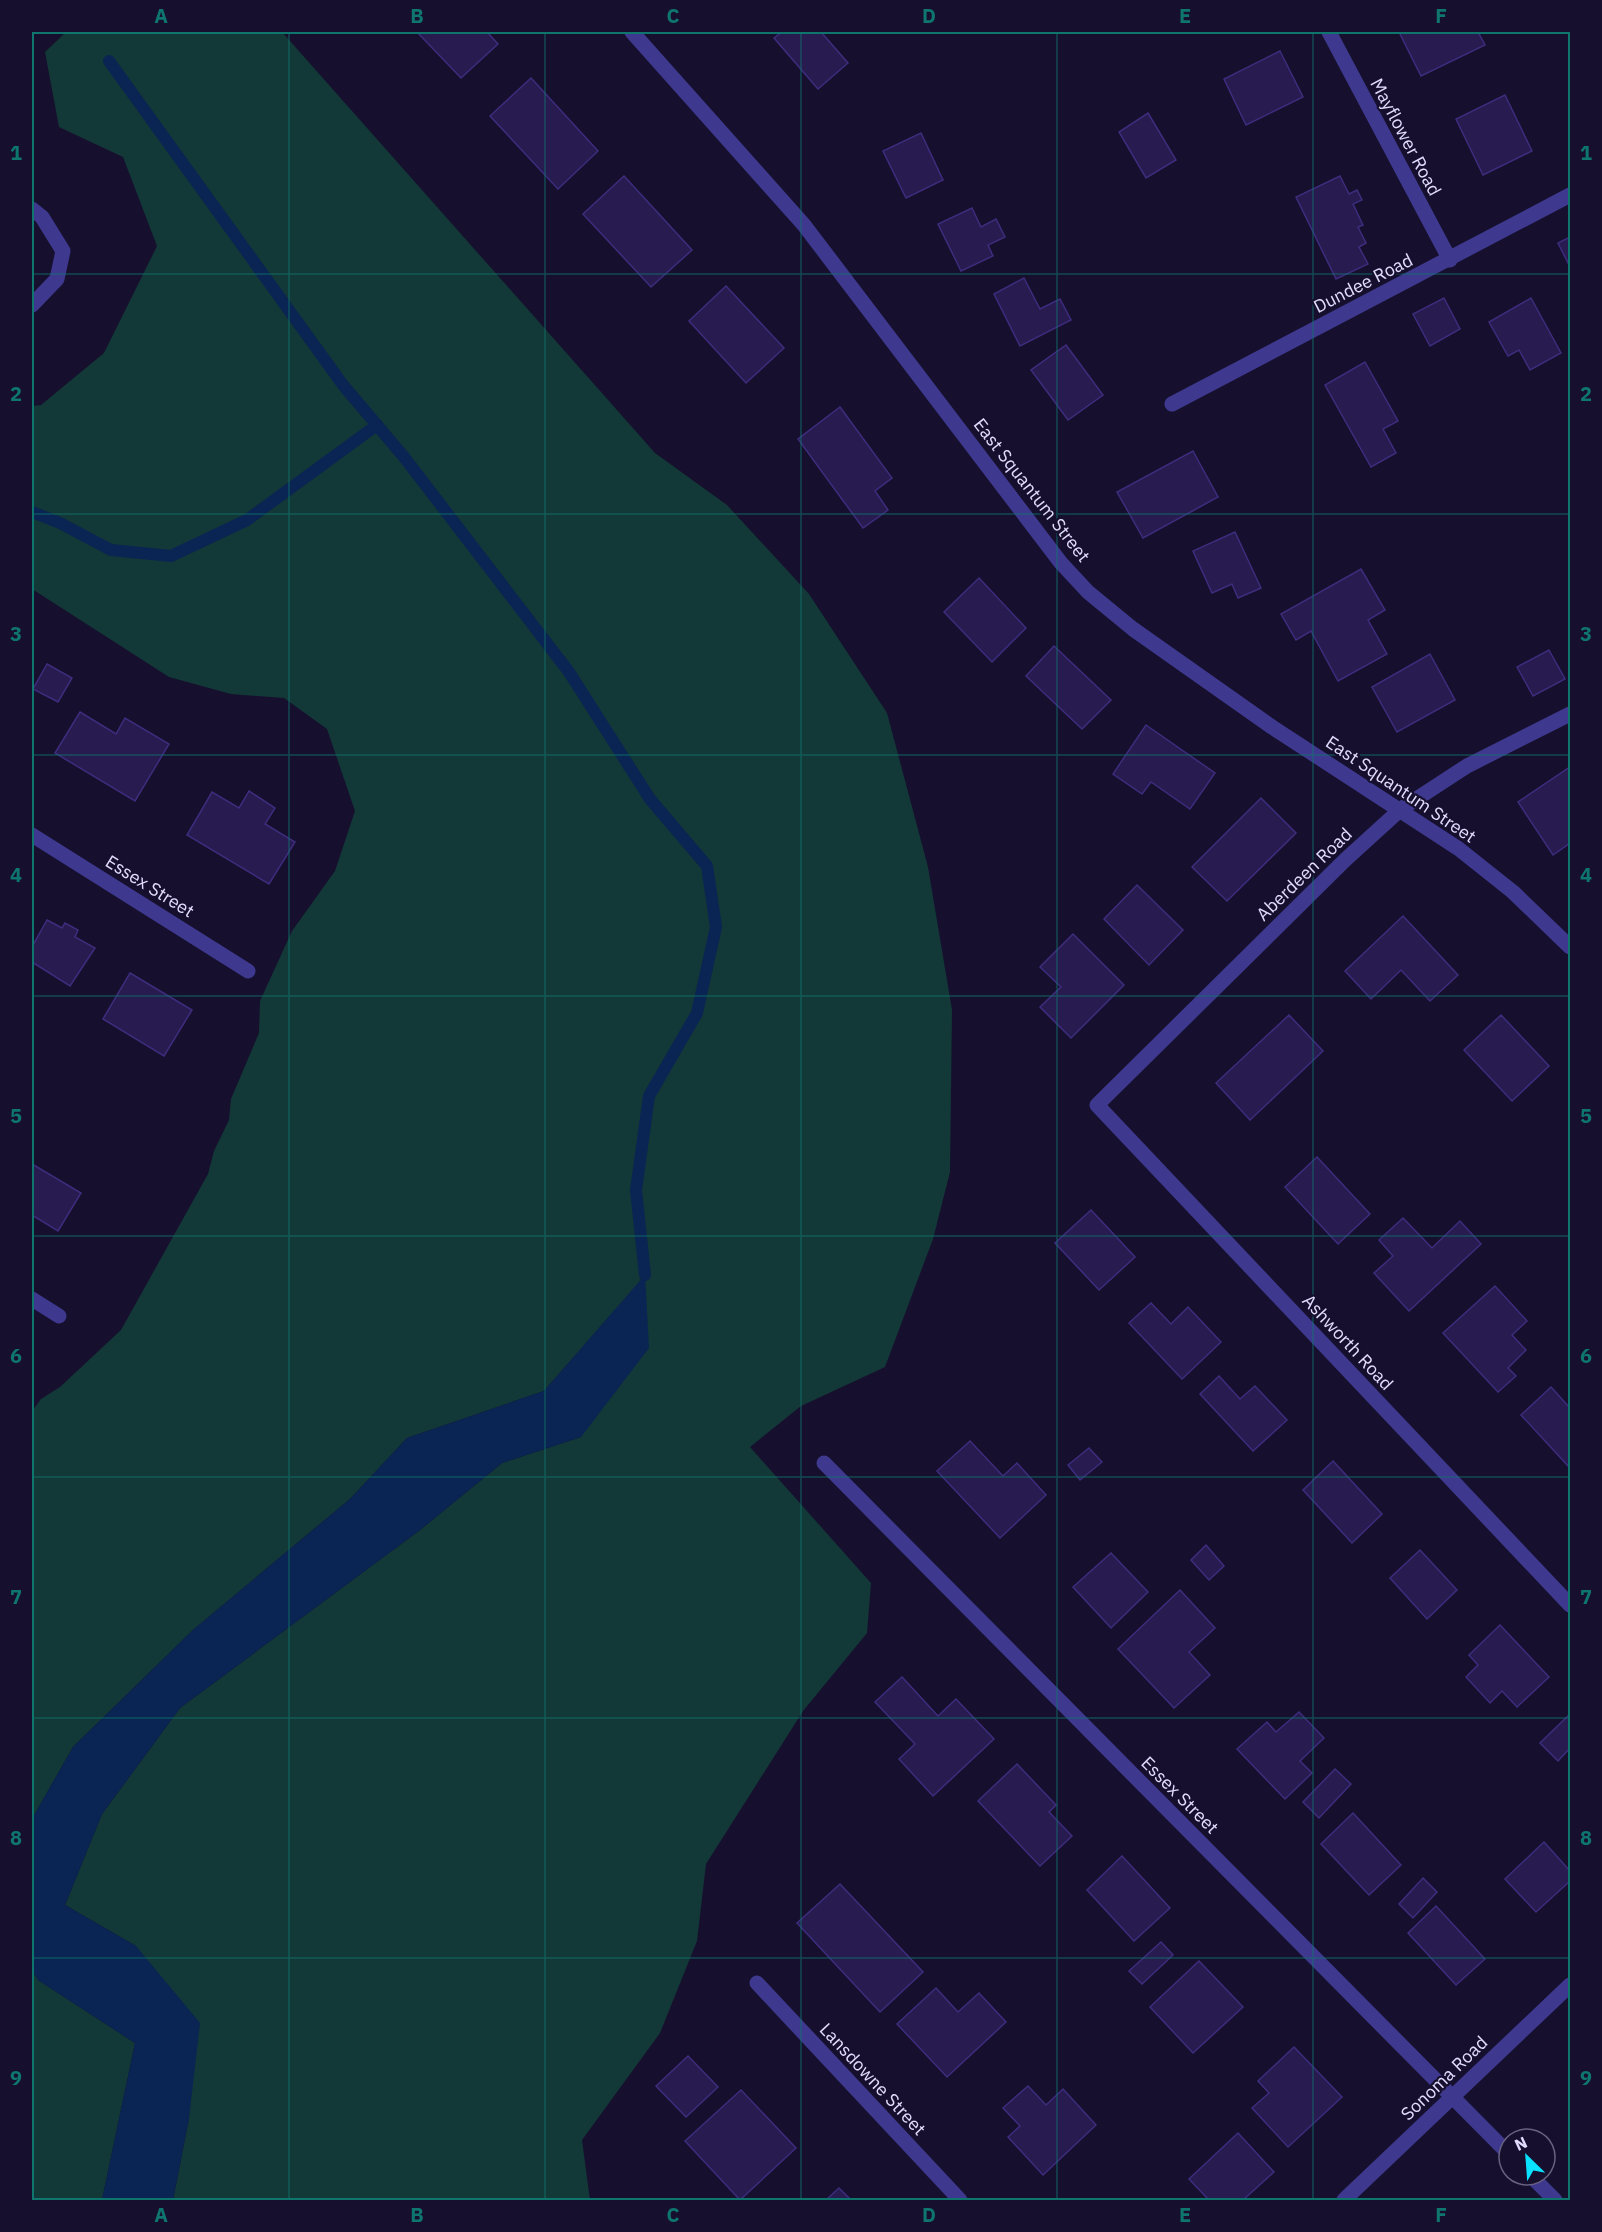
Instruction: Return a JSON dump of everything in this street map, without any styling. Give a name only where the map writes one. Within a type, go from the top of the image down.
[{"type":"street","name":"East Squantum Street","points":[[632,32],[804,225],[1060,563],[1088,592],[1115,616],[1272,727],[1401,809],[1459,849],[1513,892],[1570,947]]},
{"type":"street","name":"Mayflower Road","points":[[1329,32],[1450,260]]},
{"type":"street","name":"Dundee Road","points":[[1172,404],[1570,195]]},
{"type":"street","points":[[32,208],[42,217],[63,251],[57,279],[32,305]]},
{"type":"street","name":"Aberdeen Road","points":[[1097,1106],[1345,860],[1401,809],[1467,766],[1570,714]]},
{"type":"street","name":"Essex Street","points":[[32,835],[248,970]]},
{"type":"street","name":"Ashworth Road","points":[[1097,1106],[1570,1605]]},
{"type":"street","points":[[32,1299],[59,1316]]},
{"type":"street","name":"Essex Street","points":[[824,1463],[1497,2142]]},
{"type":"street","name":"Lansdowne Street","points":[[757,1983],[960,2200]]},
{"type":"street","name":"Sonoma Road","points":[[1344,2200],[1570,1985]]},
{"type":"street","points":[[1542,2187],[1555,2200]]},
{"type":"green space","points":[[66,32],[282,32],[655,453],[727,505],[809,594],[887,713],[928,867],[952,1010],[950,1172],[933,1239],[885,1367],[801,1406],[750,1447],[871,1583],[867,1633],[803,1711],[706,1864],[697,1941],[660,2033],[582,2140],[590,2200],[173,2200],[189,2118],[136,1946],[65,1905],[102,1814],[180,1708],[420,1530],[502,1463],[581,1437],[645,1276],[544,1391],[407,1438],[350,1499],[193,1630],[73,1747],[32,1819],[32,1411],[41,1399],[60,1387],[121,1330],[208,1174],[214,1151],[229,1120],[231,1099],[259,1033],[260,1001],[292,931],[335,871],[355,811],[327,729],[284,698],[231,694],[169,677],[32,589],[32,406],[41,405],[104,353],[157,246],[123,157],[59,127],[45,52]]},
{"type":"green space","points":[[32,1970],[38,1980],[135,2043],[102,2200],[32,2200]]},
{"type":"water","points":[[645,1275],[649,1348],[581,1437],[502,1463],[420,1530],[180,1708],[102,1814],[65,1905],[136,1946],[200,2023],[189,2118],[173,2200],[102,2200],[135,2043],[38,1980],[32,1970],[32,1819],[73,1747],[193,1630],[350,1499],[407,1438],[544,1391]]},
{"type":"building","points":[[417,32],[487,32],[498,44],[461,78]]},
{"type":"building","points":[[782,32],[821,32],[848,63],[818,89],[774,38]]},
{"type":"building","points":[[1399,32],[1478,32],[1485,45],[1421,76]]},
{"type":"building","points":[[1280,51],[1303,97],[1246,125],[1224,79]]},
{"type":"building","points":[[531,78],[598,151],[558,189],[490,116]]},
{"type":"building","points":[[1505,95],[1532,151],[1483,175],[1456,119]]},
{"type":"building","points":[[1148,113],[1176,160],[1146,178],[1119,132]]},
{"type":"building","points":[[921,133],[943,180],[906,198],[883,151]]},
{"type":"building","points":[[624,176],[692,250],[651,287],[583,214]]},
{"type":"building","points":[[1340,176],[1349,194],[1357,190],[1362,200],[1353,204],[1363,225],[1358,227],[1366,243],[1359,247],[1368,264],[1336,279],[1296,197]]},
{"type":"building","points":[[972,208],[981,227],[996,219],[1005,237],[988,245],[993,256],[961,271],[938,224]]},
{"type":"building","points":[[1570,237],[1570,267],[1558,243]]},
{"type":"building","points":[[1024,278],[1040,309],[1060,299],[1071,320],[1020,346],[994,294]]},
{"type":"building","points":[[726,286],[784,348],[746,383],[689,321]]},
{"type":"building","points":[[1444,298],[1460,329],[1430,346],[1413,314]]},
{"type":"building","points":[[1531,298],[1561,353],[1530,370],[1519,350],[1508,356],[1489,322]]},
{"type":"building","points":[[1066,345],[1103,395],[1068,420],[1031,370]]},
{"type":"building","points":[[1365,362],[1398,421],[1383,429],[1396,453],[1371,467],[1325,385]]},
{"type":"building","points":[[840,407],[892,478],[875,491],[888,510],[863,528],[798,439]]},
{"type":"building","points":[[1193,451],[1218,497],[1143,538],[1117,492]]},
{"type":"building","points":[[1235,532],[1261,588],[1238,598],[1232,584],[1212,593],[1193,551]]},
{"type":"building","points":[[1361,569],[1385,610],[1368,620],[1387,654],[1338,681],[1311,631],[1296,640],[1281,614]]},
{"type":"building","points":[[979,578],[1026,628],[992,662],[944,612]]},
{"type":"building","points":[[1054,646],[1111,700],[1082,729],[1026,676]]},
{"type":"building","points":[[1549,650],[1565,679],[1533,696],[1517,667]]},
{"type":"building","points":[[1430,654],[1455,700],[1397,732],[1372,687]]},
{"type":"building","points":[[47,664],[72,678],[58,702],[33,689]]},
{"type":"building","points":[[80,712],[116,734],[125,718],[169,744],[135,801],[55,753]]},
{"type":"building","points":[[1146,725],[1215,773],[1190,809],[1151,782],[1142,794],[1113,774]]},
{"type":"building","points":[[1570,767],[1570,843],[1553,855],[1518,802]]},
{"type":"building","points":[[249,791],[275,808],[265,824],[295,842],[269,884],[187,835],[212,792],[239,808]]},
{"type":"building","points":[[1261,798],[1296,833],[1227,901],[1192,867]]},
{"type":"building","points":[[1137,885],[1183,930],[1149,965],[1104,919]]},
{"type":"building","points":[[1403,916],[1458,975],[1430,1001],[1401,970],[1371,999],[1345,971]]},
{"type":"building","points":[[47,920],[62,928],[65,923],[78,930],[75,937],[95,948],[70,986],[32,962],[32,947]]},
{"type":"building","points":[[1073,934],[1124,985],[1071,1038],[1040,1007],[1061,987],[1040,967]]},
{"type":"building","points":[[130,973],[192,1010],[164,1056],[103,1019]]},
{"type":"building","points":[[1289,1015],[1323,1051],[1250,1120],[1216,1083]]},
{"type":"building","points":[[1501,1015],[1549,1066],[1512,1101],[1464,1050]]},
{"type":"building","points":[[1317,1157],[1370,1214],[1338,1244],[1285,1187]]},
{"type":"building","points":[[32,1164],[81,1193],[58,1231],[32,1215]]},
{"type":"building","points":[[1091,1210],[1135,1257],[1099,1290],[1055,1243]]},
{"type":"building","points":[[1403,1218],[1432,1248],[1460,1221],[1481,1244],[1409,1311],[1374,1273],[1393,1256],[1379,1240]]},
{"type":"building","points":[[1495,1286],[1527,1321],[1512,1335],[1526,1350],[1508,1368],[1516,1376],[1498,1392],[1443,1333]]},
{"type":"building","points":[[1151,1303],[1171,1324],[1188,1307],[1221,1342],[1182,1379],[1129,1323]]},
{"type":"building","points":[[1219,1376],[1240,1399],[1255,1386],[1287,1420],[1253,1451],[1200,1394]]},
{"type":"building","points":[[1551,1387],[1570,1408],[1570,1468],[1521,1415]]},
{"type":"building","points":[[970,1441],[1003,1476],[1017,1463],[1046,1495],[1000,1538],[937,1471]]},
{"type":"building","points":[[1089,1448],[1102,1462],[1080,1480],[1068,1465]]},
{"type":"building","points":[[1333,1461],[1382,1514],[1352,1543],[1303,1490]]},
{"type":"building","points":[[1206,1545],[1224,1566],[1209,1580],[1191,1560]]},
{"type":"building","points":[[1420,1550],[1457,1590],[1427,1619],[1390,1578]]},
{"type":"building","points":[[1111,1553],[1148,1592],[1111,1628],[1073,1587]]},
{"type":"building","points":[[1180,1590],[1215,1628],[1189,1652],[1210,1675],[1174,1708],[1118,1649]]},
{"type":"building","points":[[1500,1625],[1549,1677],[1517,1707],[1502,1691],[1490,1703],[1466,1677],[1478,1665],[1469,1655]]},
{"type":"building","points":[[902,1677],[938,1716],[956,1699],[994,1739],[933,1796],[899,1759],[915,1744],[875,1702]]},
{"type":"building","points":[[1299,1712],[1324,1738],[1300,1761],[1312,1773],[1285,1799],[1237,1749],[1267,1722],[1276,1732]]},
{"type":"building","points":[[1570,1714],[1570,1748],[1558,1761],[1540,1743]]},
{"type":"building","points":[[1017,1764],[1056,1805],[1049,1812],[1072,1836],[1040,1866],[978,1801]]},
{"type":"building","points":[[1335,1769],[1351,1784],[1319,1818],[1303,1802]]},
{"type":"building","points":[[1353,1813],[1401,1865],[1369,1895],[1321,1844]]},
{"type":"building","points":[[1544,1842],[1570,1871],[1570,1881],[1536,1912],[1505,1879]]},
{"type":"building","points":[[1122,1856],[1170,1908],[1134,1941],[1087,1890]]},
{"type":"building","points":[[1423,1878],[1437,1892],[1413,1918],[1399,1904]]},
{"type":"building","points":[[840,1884],[923,1972],[880,2012],[797,1923]]},
{"type":"building","points":[[1436,1906],[1485,1959],[1456,1985],[1408,1933]]},
{"type":"building","points":[[1161,1942],[1173,1955],[1142,1984],[1129,1971]]},
{"type":"building","points":[[1199,1961],[1243,2007],[1193,2053],[1150,2007]]},
{"type":"building","points":[[936,1988],[958,2012],[979,1993],[1006,2022],[947,2077],[897,2024]]},
{"type":"building","points":[[1294,2047],[1342,2097],[1288,2147],[1252,2108],[1269,2093],[1258,2081]]},
{"type":"building","points":[[688,2056],[718,2087],[686,2117],[656,2086]]},
{"type":"building","points":[[1028,2086],[1046,2105],[1063,2089],[1096,2125],[1043,2175],[1008,2137],[1020,2126],[1003,2108]]},
{"type":"building","points":[[741,2090],[796,2148],[740,2200],[685,2141]]},
{"type":"building","points":[[1238,2133],[1274,2172],[1243,2200],[1209,2200],[1189,2179]]},
{"type":"building","points":[[839,2188],[851,2200],[826,2200]]},
{"type":"waterway","points":[[109,61],[343,385],[404,457],[569,672],[650,799],[707,866],[716,927],[697,1013],[649,1096],[636,1190],[645,1275]]},
{"type":"waterway","points":[[32,512],[60,523],[111,550],[171,556],[247,520],[377,425]]}]
